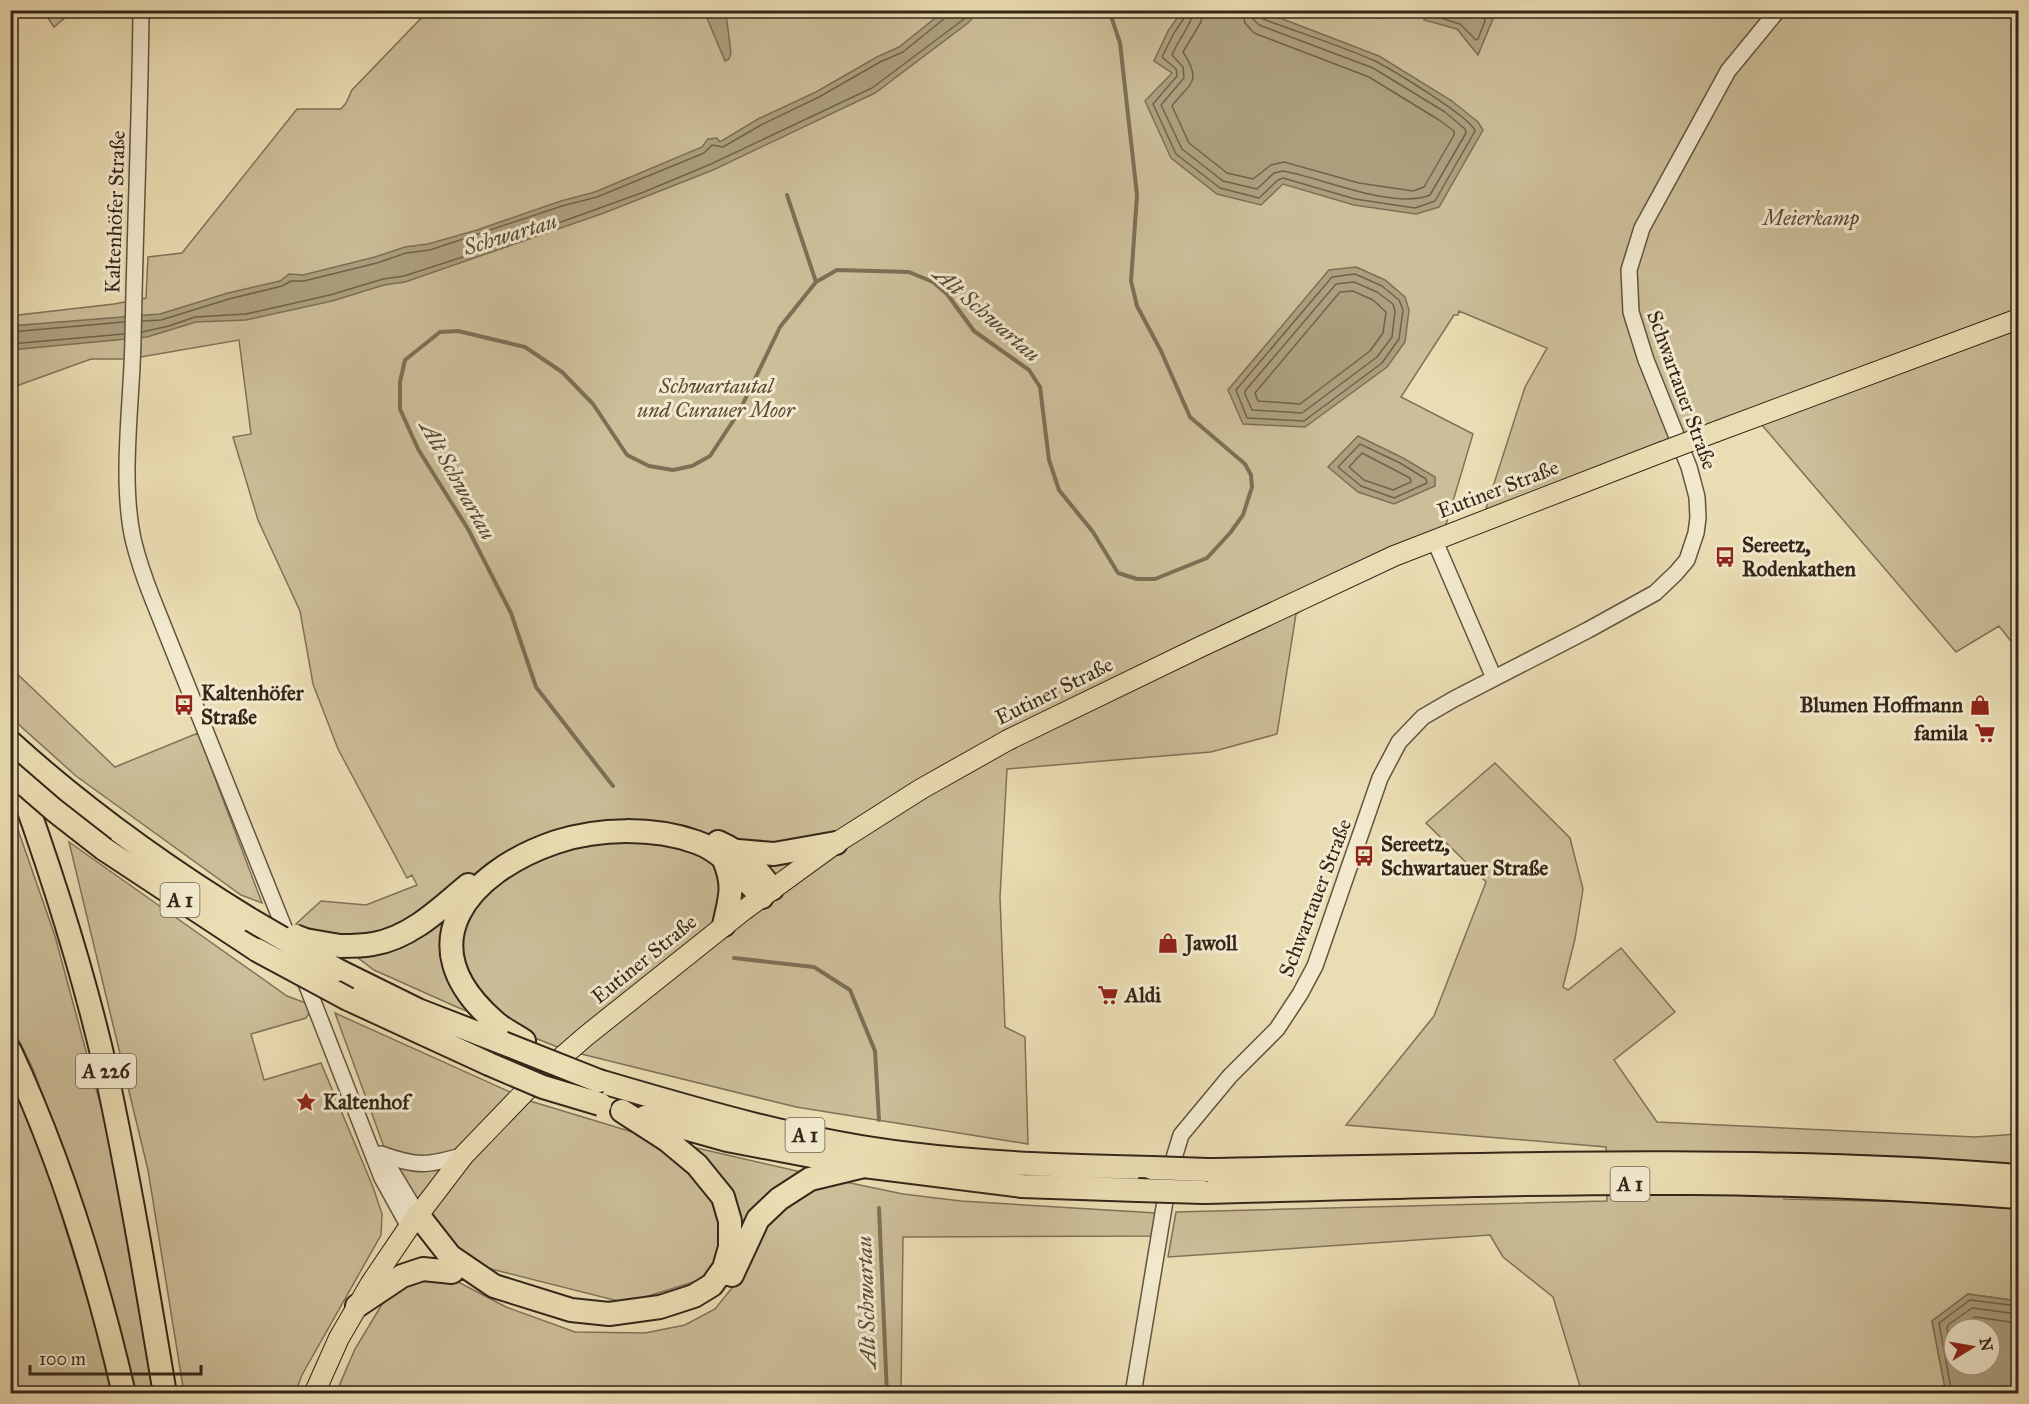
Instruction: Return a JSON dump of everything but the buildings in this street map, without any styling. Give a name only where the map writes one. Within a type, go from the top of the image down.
[{"type":"highway","name":"A 1","points":[[10,742],[42,771],[114,827],[211,895],[337,969],[418,1010],[514,1042],[643,1094],[732,1120],[908,1154],[1024,1165],[1208,1170],[1696,1163],[1917,1168],[2019,1176]]},
{"type":"highway","name":"A 226","points":[[10,758],[80,969],[105,1071],[141,1250],[165,1394]]},
{"type":"highway","name":"A 1","points":[[10,772],[104,849],[257,950],[348,999],[543,1087],[727,1140],[864,1166],[1022,1186],[1203,1192],[1693,1183],[1915,1190],[2019,1197]]},
{"type":"highway","points":[[251,920],[305,940],[340,946],[373,944],[395,938],[418,925],[500,861],[526,846],[560,834],[602,826],[657,826],[698,836],[730,855],[774,854],[836,843]]},
{"type":"highway","points":[[514,1042],[473,1001],[454,970],[450,949],[452,931],[462,905],[475,890],[519,857],[558,842],[598,833],[631,831],[658,834],[696,842],[751,863],[767,893]]},
{"type":"highway","points":[[724,925],[732,888],[730,855]]},
{"type":"highway","points":[[10,1051],[64,1184],[90,1266],[124,1394]]},
{"type":"highway","points":[[413,1221],[450,1256],[494,1286],[571,1310],[609,1314],[660,1306],[694,1296],[712,1285],[724,1268],[730,1247],[730,1221],[723,1197],[698,1165],[667,1140],[622,1111]]},
{"type":"highway","points":[[413,1221],[427,1252],[452,1272],[490,1292],[529,1308],[570,1320],[610,1323],[662,1317],[696,1305],[717,1291],[732,1275],[758,1219],[779,1199],[810,1179],[864,1166]]},
{"type":"highway","points":[[357,1306],[402,1276],[423,1269],[452,1272]]},
{"type":"main road","name":"Eutiner Straße","points":[[314,1394],[339,1338],[357,1306],[413,1221],[464,1155],[541,1075],[724,925],[836,843],[921,789],[1008,740],[1200,647],[1434,539],[2019,319]]},
{"type":"street","name":"Kaltenhöfer Straße","points":[[141,10],[133,342],[128,450],[129,502],[133,538],[142,573],[382,1178],[413,1221]]},
{"type":"street","name":"Schwartauer Straße","points":[[1133,1394],[1170,1171],[1181,1135],[1230,1076],[1277,1029],[1300,994],[1315,966],[1331,924],[1380,778],[1399,742],[1423,717],[1655,593],[1687,560],[1698,518],[1697,497],[1689,467],[1646,360],[1630,312],[1629,270],[1642,228],[1729,69],[1778,10]]},
{"type":"street","points":[[1434,539],[1494,678]]},
{"type":"street","name":"Kaltenhöfer Straße","points":[[362,1127],[381,1154],[413,1221]]},
{"type":"street","points":[[381,1154],[419,1165],[437,1163],[464,1155]]},
{"type":"green space","points":[[43,11],[82,11],[66,17],[54,27]]},
{"type":"green space","name":"Schwartautal und Curauer Moor","points":[[428,11],[2018,11],[2018,650],[1999,626],[1956,652],[1756,418],[1482,521],[1525,387],[1547,348],[1459,311],[1458,315],[1454,315],[1401,397],[1473,434],[1442,538],[1296,614],[1277,734],[1211,752],[1007,769],[1000,897],[1005,1027],[1025,1037],[1028,1144],[796,1107],[565,1050],[459,1008],[374,970],[325,933],[296,924],[321,901],[366,905],[417,885],[412,875],[407,878],[338,749],[313,684],[300,611],[258,520],[233,437],[251,434],[239,340],[129,359],[91,359],[11,388],[10,316],[146,298],[148,257],[182,253],[297,109],[341,109],[352,90]]},
{"type":"green space","points":[[10,667],[115,767],[198,733],[262,903],[241,895],[76,776],[16,722],[11,713]]},
{"type":"green space","points":[[1495,763],[1570,838],[1583,889],[1575,939],[1563,987],[1568,990],[1621,948],[1675,1012],[1614,1060],[1657,1122],[1975,1137],[2018,1134],[2018,1166],[1922,1157],[1780,1153],[1784,1199],[1916,1202],[2018,1209],[2018,1301],[1968,1294],[1932,1321],[1946,1393],[1582,1393],[1553,1297],[1503,1257],[1490,1235],[1168,1257],[1176,1212],[1607,1201],[1606,1147],[1346,1125],[1434,1016],[1486,882],[1426,823]]},
{"type":"green space","points":[[10,815],[16,824],[55,936],[112,1148],[157,1393],[133,1393],[124,1344],[86,1212],[33,1069],[11,1024]]},
{"type":"green space","points":[[69,842],[287,996],[314,1006],[306,1018],[251,1034],[264,1080],[321,1063],[373,1187],[382,1214],[381,1235],[302,1375],[295,1393],[184,1393],[148,1170]]},
{"type":"green space","points":[[335,1013],[530,1101],[649,1137],[903,1194],[961,1201],[1156,1213],[1152,1236],[903,1237],[901,1393],[336,1393],[355,1349],[384,1301],[401,1281],[443,1274],[506,1307],[575,1332],[645,1333],[685,1325],[715,1309],[740,1278],[717,1260],[703,1279],[626,1303],[487,1268],[450,1247],[391,1166]]},
{"type":"green space","points":[[10,1081],[40,1147],[106,1358],[112,1393],[11,1393]]},
{"type":"water","points":[[704,11],[723,11],[726,14],[731,53],[729,59],[725,61]]},
{"type":"water","name":"Schwartau","points":[[944,11],[979,11],[968,23],[875,93],[713,170],[604,213],[405,282],[384,285],[332,301],[246,320],[196,322],[147,337],[11,350],[10,326],[160,314],[228,293],[280,281],[289,274],[303,275],[405,247],[428,244],[595,192],[702,147],[708,139],[717,138],[720,142],[758,119],[816,92],[899,47]]},
{"type":"water","points":[[1182,11],[1262,11],[1379,56],[1452,101],[1478,122],[1483,130],[1439,207],[1416,214],[1354,205],[1283,184],[1261,205],[1217,194],[1171,158],[1145,101],[1172,73],[1154,61],[1168,31]]},
{"type":"water","points":[[1360,11],[1396,11],[1392,16],[1384,18],[1364,17]]},
{"type":"water","points":[[1422,11],[1487,12],[1493,19],[1478,55],[1457,29],[1424,20]]},
{"type":"water","points":[[1356,267],[1385,280],[1405,297],[1409,310],[1405,342],[1387,367],[1305,427],[1243,424],[1228,390],[1329,270]]},
{"type":"water","points":[[1358,436],[1435,477],[1435,486],[1394,504],[1358,492],[1328,467]]},
{"type":"water","points":[[1968,1294],[2018,1301],[2018,1393],[1946,1393],[1943,1377],[2002,1377],[2002,1317],[1942,1317],[1942,1372],[1932,1321]]},
{"type":"waterway","name":"Alt Schwartau","points":[[613,786],[536,687],[511,613],[468,529],[418,449],[400,409],[400,382],[405,360],[440,332],[458,331],[525,347],[562,372],[593,404],[627,455],[649,466],[673,470],[692,466],[710,456],[739,412],[780,327],[816,282],[837,270],[909,272],[933,282],[947,294],[974,331],[1029,370],[1040,387],[1049,460],[1059,490],[1093,532],[1118,573],[1137,579],[1155,579],[1207,558],[1243,515],[1252,487],[1251,475],[1245,464],[1190,417],[1161,351],[1137,306],[1131,281],[1137,195],[1120,43],[1109,10]]},
{"type":"waterway","points":[[787,195],[816,282]]},
{"type":"waterway","name":"Alt Schwartau","points":[[734,958],[814,967],[850,990],[875,1051],[879,1120]]},
{"type":"waterway","name":"Alt Schwartau","points":[[879,1208],[887,1394]]},
{"type":"place","name":"Sereetz, Rodenkathen","points":[[1725,557]]},
{"type":"place","name":"Kaltenhöfer Straße","points":[[184,705]]},
{"type":"place","name":"Blumen Hoffmann","points":[[1980,705]]},
{"type":"place","name":"famila","points":[[1985,733]]},
{"type":"place","name":"Sereetz, Schwartauer Straße","points":[[1364,856]]},
{"type":"place","name":"Jawoll","points":[[1168,943]]},
{"type":"place","name":"Aldi","points":[[1108,995]]},
{"type":"place","name":"Kaltenhof","points":[[306,1102]]},
{"type":"park label","name":"Meierkamp","points":[[1811,218]]}]
